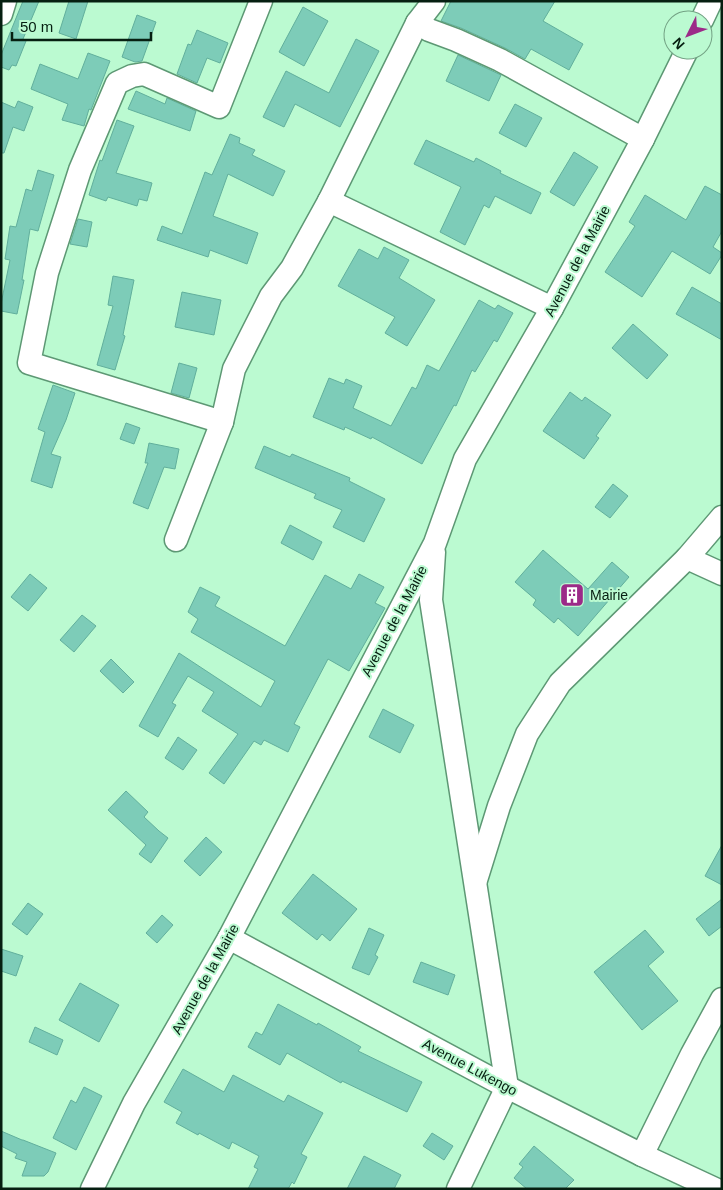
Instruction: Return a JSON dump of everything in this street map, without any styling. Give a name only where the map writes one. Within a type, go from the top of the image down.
[{"type":"street","points":[[1,14],[5,1]]},
{"type":"street","points":[[222,422],[29,363],[47,273],[80,170],[117,83],[132,76],[144,74],[219,106],[261,1]]},
{"type":"street","points":[[176,540],[222,422],[234,369],[271,296],[292,268],[329,201],[417,23],[434,1]]},
{"type":"street","points":[[417,23],[429,30],[500,60],[643,139]]},
{"type":"street","name":"Avenue de la Mairie","points":[[92,1189],[134,1103],[229,938],[435,543],[465,459],[552,308],[643,139],[682,60]]},
{"type":"street","points":[[329,201],[552,308]]},
{"type":"street","points":[[475,886],[499,806],[527,734],[560,683],[687,558],[722,517]]},
{"type":"street","points":[[435,543],[431,600],[507,1087],[458,1189]]},
{"type":"street","points":[[687,558],[722,574]]},
{"type":"street","name":"Avenue Lukengo","points":[[229,938],[507,1087],[642,1155],[715,1189]]},
{"type":"street","points":[[642,1155],[692,1054],[722,999]]},
{"type":"building","points":[[23,1],[39,1],[23,39],[26,41],[16,66],[12,65],[9,70],[1,67],[1,55]]},
{"type":"building","points":[[69,1],[88,1],[76,39],[59,33]]},
{"type":"building","points":[[451,1],[555,1],[543,21],[583,44],[569,70],[531,49],[525,59],[461,28],[441,21]]},
{"type":"building","points":[[303,7],[328,21],[304,66],[279,52]]},
{"type":"building","points":[[137,15],[156,22],[142,61],[135,62],[122,57]]},
{"type":"building","points":[[197,30],[228,43],[220,63],[207,58],[197,83],[177,74],[188,44],[191,45]]},
{"type":"building","points":[[356,39],[379,51],[340,127],[295,104],[284,127],[263,117],[286,71],[329,93]]},
{"type":"building","points":[[88,53],[110,61],[91,110],[89,109],[84,126],[62,120],[68,104],[31,89],[40,64],[78,79]]},
{"type":"building","points":[[458,55],[501,75],[489,101],[446,81]]},
{"type":"building","points":[[136,91],[165,104],[167,98],[196,111],[190,131],[128,109]]},
{"type":"building","points":[[18,101],[33,107],[24,131],[13,127],[4,153],[1,153],[1,102],[15,108]]},
{"type":"building","points":[[515,104],[542,118],[526,147],[499,133]]},
{"type":"building","points":[[117,120],[134,126],[116,173],[152,183],[147,201],[139,199],[137,206],[108,197],[106,201],[89,195],[100,160],[102,161]]},
{"type":"building","points":[[230,134],[240,138],[239,143],[255,150],[252,155],[285,171],[273,196],[228,174],[213,216],[258,233],[247,264],[210,250],[208,257],[157,240],[162,226],[182,234],[205,172],[212,175]]},
{"type":"building","points":[[426,140],[474,162],[476,158],[501,171],[500,173],[541,193],[531,214],[495,196],[489,208],[484,205],[465,245],[440,232],[461,187],[414,164]]},
{"type":"building","points":[[574,152],[598,167],[574,206],[550,192]]},
{"type":"building","points":[[38,170],[54,175],[38,231],[30,229],[22,280],[24,280],[17,314],[1,311],[10,260],[5,259],[10,226],[16,227],[26,189],[32,191]]},
{"type":"building","points":[[705,186],[722,195],[722,231],[713,247],[722,255],[710,274],[672,251],[642,297],[605,272],[635,226],[629,222],[645,195],[686,220]]},
{"type":"building","points":[[78,219],[92,222],[87,247],[70,244]]},
{"type":"building","points":[[384,247],[409,260],[399,278],[435,300],[407,346],[385,333],[395,317],[338,286],[359,249],[378,259]]},
{"type":"building","points":[[113,276],[134,280],[123,335],[125,336],[115,370],[97,365],[113,306],[108,305]]},
{"type":"building","points":[[692,287],[722,304],[722,340],[676,314]]},
{"type":"building","points":[[182,292],[221,300],[214,335],[175,327]]},
{"type":"building","points":[[479,300],[495,309],[498,305],[513,313],[497,342],[494,340],[475,372],[472,370],[456,406],[454,405],[422,464],[372,437],[371,439],[345,427],[344,430],[313,417],[329,378],[344,384],[346,379],[362,386],[353,408],[391,426],[412,387],[416,389],[427,365],[439,371]]},
{"type":"building","points":[[633,324],[668,355],[647,379],[612,348]]},
{"type":"building","points":[[179,363],[197,368],[189,398],[171,393]]},
{"type":"building","points":[[53,385],[75,393],[66,420],[51,454],[61,457],[52,488],[31,481],[45,432],[38,429]]},
{"type":"building","points":[[570,392],[582,401],[585,397],[611,415],[596,436],[599,438],[584,459],[543,431]]},
{"type":"building","points":[[126,423],[140,428],[134,444],[120,439]]},
{"type":"building","points":[[149,443],[179,449],[175,469],[164,467],[148,509],[133,503],[148,463],[145,463]]},
{"type":"building","points":[[264,446],[290,457],[292,454],[350,478],[349,481],[385,499],[364,542],[333,527],[342,510],[314,498],[316,494],[255,468]]},
{"type":"building","points":[[613,484],[628,496],[610,518],[595,507]]},
{"type":"building","points":[[290,525],[322,542],[313,560],[281,543]]},
{"type":"building","name":"Mairie","points":[[543,550],[588,589],[612,562],[629,577],[578,636],[558,618],[554,623],[533,605],[536,600],[515,582]]},
{"type":"building","points":[[30,574],[47,588],[28,611],[11,597]]},
{"type":"building","points":[[359,574],[384,587],[375,603],[385,608],[349,671],[328,659],[294,724],[300,727],[288,752],[264,740],[261,745],[254,741],[224,784],[209,773],[238,734],[202,711],[214,692],[188,676],[172,703],[176,705],[158,737],[139,726],[179,653],[261,707],[275,681],[191,632],[198,619],[188,612],[200,587],[220,597],[215,606],[285,646],[325,575],[351,589]]},
{"type":"building","points":[[82,615],[96,626],[74,652],[60,640]]},
{"type":"building","points":[[111,659],[134,682],[123,693],[100,671]]},
{"type":"building","points":[[383,709],[414,725],[400,753],[369,737]]},
{"type":"building","points":[[178,737],[197,750],[183,770],[165,758]]},
{"type":"building","points":[[126,791],[148,812],[144,817],[168,838],[151,863],[139,854],[146,845],[108,810]]},
{"type":"building","points":[[206,837],[222,852],[200,876],[184,861]]},
{"type":"building","points":[[722,845],[722,885],[705,876]]},
{"type":"building","points":[[313,874],[357,909],[330,941],[322,934],[317,940],[282,913]]},
{"type":"building","points":[[722,899],[722,926],[709,936],[696,919]]},
{"type":"building","points":[[28,903],[43,914],[27,935],[12,924]]},
{"type":"building","points":[[162,915],[173,925],[157,943],[146,933]]},
{"type":"building","points":[[369,928],[384,935],[375,955],[378,957],[369,975],[352,968]]},
{"type":"building","points":[[645,930],[664,952],[648,966],[678,1001],[642,1030],[594,972]]},
{"type":"building","points":[[1,949],[23,956],[16,976],[1,971]]},
{"type":"building","points":[[421,962],[455,975],[448,995],[413,982]]},
{"type":"building","points":[[80,983],[119,1005],[99,1042],[59,1020]]},
{"type":"building","points":[[278,1004],[317,1025],[318,1023],[361,1047],[358,1051],[422,1082],[407,1112],[342,1081],[341,1083],[287,1053],[280,1065],[248,1047],[256,1032],[262,1035]]},
{"type":"building","points":[[35,1027],[63,1040],[57,1055],[29,1042]]},
{"type":"building","points":[[183,1069],[224,1092],[233,1075],[284,1102],[288,1095],[323,1113],[301,1154],[307,1157],[294,1184],[292,1182],[288,1189],[248,1189],[258,1169],[254,1167],[259,1156],[232,1142],[229,1149],[176,1123],[182,1112],[164,1102]]},
{"type":"building","points":[[84,1087],[102,1096],[76,1150],[53,1138],[71,1100],[76,1103]]},
{"type":"building","points":[[1,1131],[56,1153],[48,1172],[44,1176],[22,1176],[27,1162],[15,1158],[17,1154],[1,1146]]},
{"type":"building","points":[[432,1133],[453,1146],[444,1160],[423,1146]]},
{"type":"building","points":[[534,1146],[574,1180],[565,1189],[527,1189],[514,1178],[523,1167],[519,1164]]},
{"type":"building","points":[[364,1156],[401,1175],[394,1189],[347,1189]]},
{"type":"place","name":"Mairie","points":[[572,595]]}]
